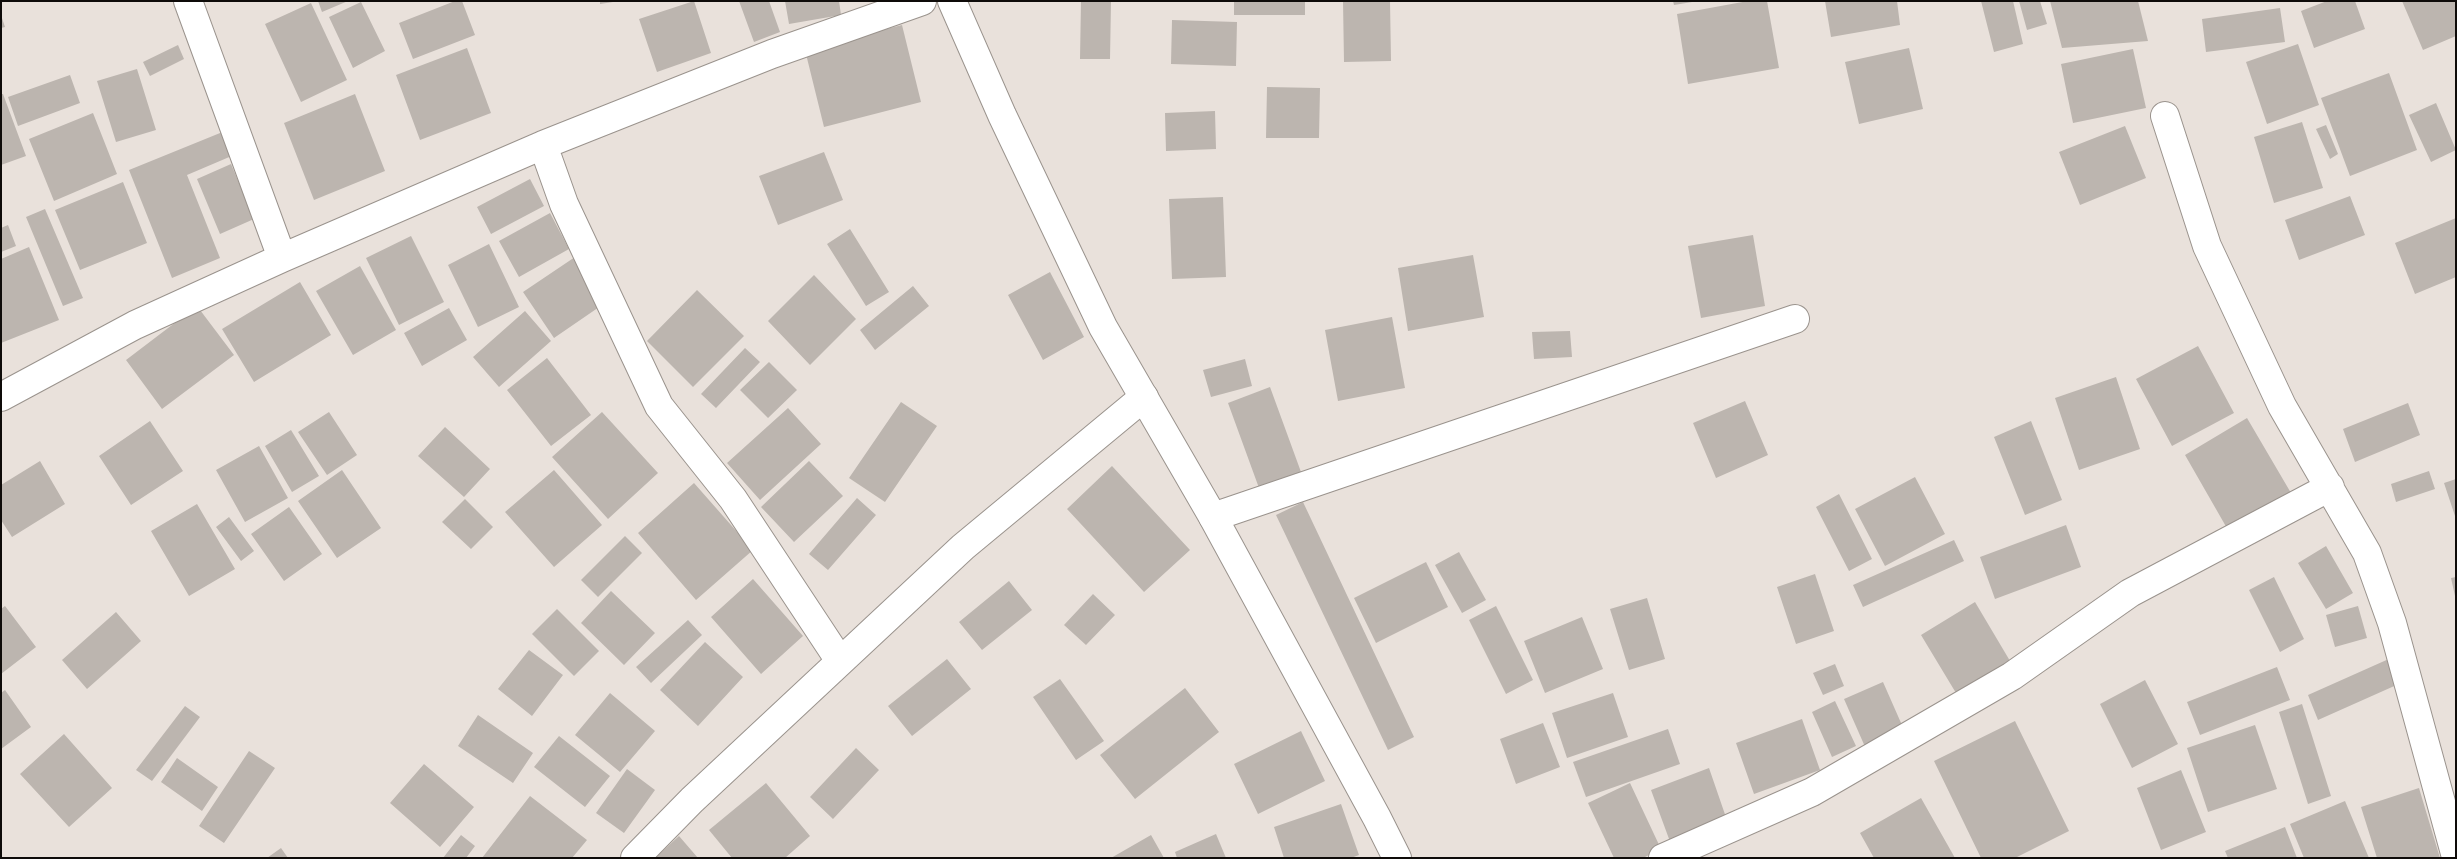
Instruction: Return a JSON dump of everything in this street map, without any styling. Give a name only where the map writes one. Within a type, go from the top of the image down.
[{"type":"street","points":[[188,1],[282,258]]},
{"type":"street","points":[[1,397],[135,325],[282,258],[543,145],[772,54],[922,1]]},
{"type":"street","points":[[952,1],[1002,115],[1103,327],[1213,517],[1397,858]]},
{"type":"street","points":[[2165,116],[2207,246],[2282,406],[2367,553],[2392,623],[2456,857]]},
{"type":"street","points":[[543,145],[564,204],[659,406],[733,499],[840,661]]},
{"type":"street","points":[[1213,517],[1795,319]]},
{"type":"street","points":[[635,858],[692,800],[963,547],[1144,397]]},
{"type":"street","points":[[1663,858],[1812,792],[2012,676],[2130,593],[2330,487]]},
{"type":"building","points":[[318,1],[348,1],[322,12]]},
{"type":"building","points":[[455,1],[462,1],[475,35],[413,59],[399,23]]},
{"type":"building","points":[[600,1],[613,1],[613,2],[600,4]]},
{"type":"building","points":[[694,1],[711,53],[657,72],[639,19]]},
{"type":"building","points":[[739,1],[769,1],[780,32],[754,42]]},
{"type":"building","points":[[785,1],[839,1],[841,15],[789,24]]},
{"type":"building","points":[[1081,1],[1111,1],[1110,59],[1080,59]]},
{"type":"building","points":[[1234,1],[1305,1],[1305,15],[1234,15]]},
{"type":"building","points":[[1343,1],[1390,1],[1391,61],[1344,62]]},
{"type":"building","points":[[1673,1],[1692,1],[1692,2],[1674,5]]},
{"type":"building","points":[[1748,1],[1767,1],[1779,68],[1688,84],[1677,14]]},
{"type":"building","points":[[1825,1],[1897,1],[1900,25],[1831,37]]},
{"type":"building","points":[[1981,1],[2013,1],[2023,44],[1994,52]]},
{"type":"building","points":[[2019,1],[2040,1],[2047,24],[2027,30]]},
{"type":"building","points":[[2050,1],[2138,1],[2148,41],[2062,48]]},
{"type":"building","points":[[2327,1],[2355,1],[2365,29],[2314,48],[2301,11]]},
{"type":"building","points":[[2402,1],[2456,1],[2456,36],[2423,50]]},
{"type":"building","points":[[361,2],[385,51],[353,68],[329,17]]},
{"type":"building","points":[[311,3],[347,80],[301,102],[265,24]]},
{"type":"building","points":[[2280,8],[2285,42],[2206,52],[2202,19]]},
{"type":"building","points":[[1,15],[5,27],[1,28]]},
{"type":"building","points":[[1172,20],[1237,22],[1236,66],[1171,64]]},
{"type":"building","points":[[902,25],[921,102],[824,127],[805,50]]},
{"type":"building","points":[[2298,44],[2319,105],[2267,124],[2246,62]]},
{"type":"building","points":[[178,45],[184,59],[150,76],[143,62]]},
{"type":"building","points":[[467,48],[491,113],[420,140],[396,75]]},
{"type":"building","points":[[1909,48],[1923,109],[1859,124],[1845,62]]},
{"type":"building","points":[[2133,49],[2146,108],[2073,123],[2061,64]]},
{"type":"building","points":[[137,69],[156,130],[116,142],[97,81]]},
{"type":"building","points":[[2389,73],[2417,150],[2350,176],[2321,98]]},
{"type":"building","points":[[70,75],[80,103],[18,126],[8,97]]},
{"type":"building","points":[[1267,87],[1320,88],[1319,138],[1266,138]]},
{"type":"building","points":[[1,94],[3,94],[26,156],[1,165]]},
{"type":"building","points":[[355,94],[385,171],[314,200],[284,123]]},
{"type":"building","points":[[2436,103],[2456,150],[2431,162],[2409,115]]},
{"type":"building","points":[[1215,111],[1216,149],[1166,151],[1165,113]]},
{"type":"building","points":[[93,113],[117,174],[54,201],[29,139]]},
{"type":"building","points":[[2302,122],[2323,188],[2274,203],[2254,137]]},
{"type":"building","points":[[2326,125],[2338,154],[2330,159],[2316,129]]},
{"type":"building","points":[[2125,126],[2146,178],[2080,205],[2059,152]]},
{"type":"building","points":[[225,131],[234,155],[187,175],[220,258],[172,278],[129,170]]},
{"type":"building","points":[[824,152],[843,200],[778,225],[759,176]]},
{"type":"building","points":[[231,164],[254,219],[220,234],[197,179]]},
{"type":"building","points":[[530,179],[544,206],[491,234],[477,207]]},
{"type":"building","points":[[123,182],[147,243],[80,270],[55,210]]},
{"type":"building","points":[[2350,196],[2365,235],[2299,260],[2285,220]]},
{"type":"building","points":[[1223,197],[1226,277],[1172,279],[1169,199]]},
{"type":"building","points":[[45,209],[83,298],[63,306],[26,217]]},
{"type":"building","points":[[550,213],[569,249],[519,277],[499,241]]},
{"type":"building","points":[[2456,218],[2456,277],[2415,294],[2395,243]]},
{"type":"building","points":[[8,225],[16,246],[1,252],[1,228]]},
{"type":"building","points":[[850,229],[889,292],[866,306],[827,244]]},
{"type":"building","points":[[1753,235],[1765,306],[1701,318],[1688,246]]},
{"type":"building","points":[[411,236],[444,302],[399,325],[366,258]]},
{"type":"building","points":[[489,244],[519,307],[478,327],[448,265]]},
{"type":"building","points":[[29,247],[59,320],[1,343],[1,259]]},
{"type":"building","points":[[1473,255],[1484,317],[1408,331],[1398,268]]},
{"type":"building","points":[[575,257],[605,303],[554,338],[523,292]]},
{"type":"building","points":[[360,266],[396,330],[353,355],[316,291]]},
{"type":"building","points":[[1050,272],[1084,337],[1043,360],[1008,295]]},
{"type":"building","points":[[814,275],[856,319],[810,365],[768,321]]},
{"type":"building","points":[[300,282],[331,335],[254,382],[222,329]]},
{"type":"building","points":[[913,286],[929,306],[875,350],[860,330]]},
{"type":"building","points":[[697,290],[744,336],[693,387],[647,341]]},
{"type":"building","points":[[197,306],[234,355],[162,409],[126,360]]},
{"type":"building","points":[[449,308],[467,340],[422,366],[404,333]]},
{"type":"building","points":[[525,311],[551,341],[499,387],[473,357]]},
{"type":"building","points":[[1392,317],[1405,388],[1338,401],[1325,330]]},
{"type":"building","points":[[1570,331],[1572,357],[1534,359],[1532,332]]},
{"type":"building","points":[[2198,346],[2234,413],[2172,446],[2136,379]]},
{"type":"building","points":[[745,348],[760,362],[716,408],[701,394]]},
{"type":"building","points":[[547,358],[591,415],[551,446],[507,390]]},
{"type":"building","points":[[1245,359],[1252,386],[1211,397],[1203,370]]},
{"type":"building","points":[[769,362],[797,390],[768,418],[740,390]]},
{"type":"building","points":[[2116,377],[2140,449],[2079,470],[2055,398]]},
{"type":"building","points":[[1270,387],[1301,472],[1259,488],[1228,403]]},
{"type":"building","points":[[1745,401],[1768,455],[1716,478],[1693,423]]},
{"type":"building","points":[[901,402],[937,426],[885,502],[849,478]]},
{"type":"building","points":[[2408,403],[2420,435],[2355,462],[2343,429]]},
{"type":"building","points":[[788,408],[821,444],[760,500],[727,463]]},
{"type":"building","points":[[329,412],[357,455],[327,475],[298,432]]},
{"type":"building","points":[[602,412],[658,473],[608,519],[552,457]]},
{"type":"building","points":[[2247,418],[2291,493],[2228,530],[2185,455]]},
{"type":"building","points":[[150,421],[183,471],[131,505],[99,456]]},
{"type":"building","points":[[2031,421],[2062,500],[2025,515],[1994,437]]},
{"type":"building","points":[[445,427],[490,469],[464,497],[418,456]]},
{"type":"building","points":[[291,430],[319,476],[292,492],[265,446]]},
{"type":"building","points":[[259,446],[288,498],[245,522],[216,470]]},
{"type":"building","points":[[40,461],[65,504],[12,537],[1,520],[1,485]]},
{"type":"building","points":[[809,461],[843,496],[794,542],[761,507]]},
{"type":"building","points":[[1112,466],[1190,550],[1144,592],[1067,509]]},
{"type":"building","points":[[342,470],[381,528],[337,558],[298,501]]},
{"type":"building","points":[[554,470],[602,525],[554,567],[505,512]]},
{"type":"building","points":[[2429,471],[2435,489],[2396,502],[2391,484]]},
{"type":"building","points":[[1915,477],[1945,534],[1885,566],[1855,509]]},
{"type":"building","points":[[2456,479],[2456,516],[2455,516],[2444,483]]},
{"type":"building","points":[[694,483],[753,550],[696,600],[638,533]]},
{"type":"building","points":[[1839,494],[1872,559],[1849,571],[1816,507]]},
{"type":"building","points":[[857,498],[876,515],[828,570],[809,554]]},
{"type":"building","points":[[465,499],[493,527],[471,549],[442,522]]},
{"type":"building","points":[[1303,502],[1414,737],[1388,750],[1276,515]]},
{"type":"building","points":[[197,504],[235,569],[189,596],[151,531]]},
{"type":"building","points":[[289,507],[322,554],[284,581],[251,534]]},
{"type":"building","points":[[229,517],[254,551],[241,561],[216,527]]},
{"type":"building","points":[[2066,525],[2081,567],[1995,599],[1980,557]]},
{"type":"building","points":[[625,536],[642,553],[598,597],[581,580]]},
{"type":"building","points":[[1954,540],[1964,561],[1863,607],[1853,585]]},
{"type":"building","points":[[2326,546],[2353,593],[2326,609],[2298,563]]},
{"type":"building","points":[[1459,552],[1486,600],[1462,613],[1435,565]]},
{"type":"building","points":[[1426,562],[1448,607],[1376,643],[1354,598]]},
{"type":"building","points":[[1815,574],[1834,631],[1796,644],[1777,587]]},
{"type":"building","points":[[2274,577],[2304,639],[2280,652],[2249,590]]},
{"type":"building","points":[[2456,577],[2456,596],[2455,596],[2451,578]]},
{"type":"building","points":[[753,579],[803,636],[761,674],[711,617]]},
{"type":"building","points":[[1009,581],[1032,610],[982,650],[959,622]]},
{"type":"building","points":[[611,591],[655,633],[624,665],[581,623]]},
{"type":"building","points":[[1093,594],[1115,615],[1086,645],[1064,625]]},
{"type":"building","points":[[1647,598],[1665,659],[1629,670],[1610,609]]},
{"type":"building","points":[[1975,602],[2013,666],[1959,698],[1921,635]]},
{"type":"building","points":[[5,606],[36,647],[1,674],[1,609]]},
{"type":"building","points":[[1496,606],[1533,680],[1506,694],[1469,620]]},
{"type":"building","points":[[2358,606],[2367,638],[2335,647],[2326,615]]},
{"type":"building","points":[[557,609],[599,651],[574,676],[532,634]]},
{"type":"building","points":[[116,612],[141,641],[87,689],[62,660]]},
{"type":"building","points":[[1582,617],[1603,669],[1545,693],[1524,641]]},
{"type":"building","points":[[688,620],[702,635],[651,683],[636,667]]},
{"type":"building","points":[[705,642],[743,677],[698,726],[660,690]]},
{"type":"building","points":[[529,650],[563,675],[532,716],[498,689]]},
{"type":"building","points":[[2391,658],[2401,683],[2318,720],[2308,695]]},
{"type":"building","points":[[947,659],[971,689],[912,736],[888,706]]},
{"type":"building","points":[[1835,664],[1844,686],[1823,695],[1813,673]]},
{"type":"building","points":[[2277,667],[2290,700],[2200,735],[2187,702]]},
{"type":"building","points":[[1060,679],[1104,741],[1076,760],[1033,697]]},
{"type":"building","points":[[2145,680],[2178,744],[2132,768],[2100,704]]},
{"type":"building","points":[[1883,682],[1905,732],[1866,749],[1844,699]]},
{"type":"building","points":[[1185,688],[1219,732],[1135,799],[1100,755]]},
{"type":"building","points":[[5,690],[31,727],[1,749],[1,693]]},
{"type":"building","points":[[610,693],[655,731],[620,772],[575,735]]},
{"type":"building","points":[[1613,693],[1628,737],[1567,758],[1552,713]]},
{"type":"building","points":[[1835,701],[1856,746],[1832,757],[1812,712]]},
{"type":"building","points":[[2302,704],[2331,796],[2308,804],[2279,712]]},
{"type":"building","points":[[185,706],[200,717],[152,781],[136,770]]},
{"type":"building","points":[[478,715],[533,753],[513,783],[458,746]]},
{"type":"building","points":[[1802,719],[1820,770],[1754,794],[1736,743]]},
{"type":"building","points":[[2015,721],[2069,831],[2015,858],[1981,858],[1934,761]]},
{"type":"building","points":[[1543,723],[1560,767],[1516,784],[1500,739]]},
{"type":"building","points":[[2255,725],[2277,789],[2208,812],[2187,748]]},
{"type":"building","points":[[1668,729],[1680,764],[1586,797],[1573,762]]},
{"type":"building","points":[[1301,731],[1325,781],[1258,814],[1234,764]]},
{"type":"building","points":[[64,734],[112,788],[69,827],[20,774]]},
{"type":"building","points":[[559,736],[610,776],[585,807],[534,767]]},
{"type":"building","points":[[856,748],[879,770],[833,819],[810,797]]},
{"type":"building","points":[[249,751],[275,768],[224,843],[199,826]]},
{"type":"building","points":[[177,758],[218,787],[202,811],[161,782]]},
{"type":"building","points":[[424,764],[474,807],[440,847],[390,803]]},
{"type":"building","points":[[1709,768],[1729,826],[1672,847],[1651,790]]},
{"type":"building","points":[[627,769],[655,790],[624,833],[596,813]]},
{"type":"building","points":[[2181,770],[2206,832],[2161,850],[2137,788]]},
{"type":"building","points":[[766,783],[810,836],[785,858],[732,858],[709,830]]},
{"type":"building","points":[[1630,783],[1661,849],[1643,858],[1614,858],[1588,803]]},
{"type":"building","points":[[2419,788],[2440,858],[2377,858],[2361,807]]},
{"type":"building","points":[[530,796],[587,840],[572,858],[482,858]]},
{"type":"building","points":[[1921,798],[1955,858],[1874,858],[1860,833]]},
{"type":"building","points":[[2345,801],[2369,858],[2304,858],[2290,824]]},
{"type":"building","points":[[1341,804],[1359,855],[1351,858],[1284,858],[1274,827]]},
{"type":"building","points":[[2285,827],[2297,858],[2228,858],[2225,851]]},
{"type":"building","points":[[1216,834],[1226,858],[1177,858],[1175,852]]},
{"type":"building","points":[[461,835],[475,846],[466,858],[443,858]]},
{"type":"building","points":[[1151,835],[1164,858],[1111,858]]},
{"type":"building","points":[[679,836],[698,858],[655,858]]},
{"type":"building","points":[[281,848],[288,858],[267,858]]}]
